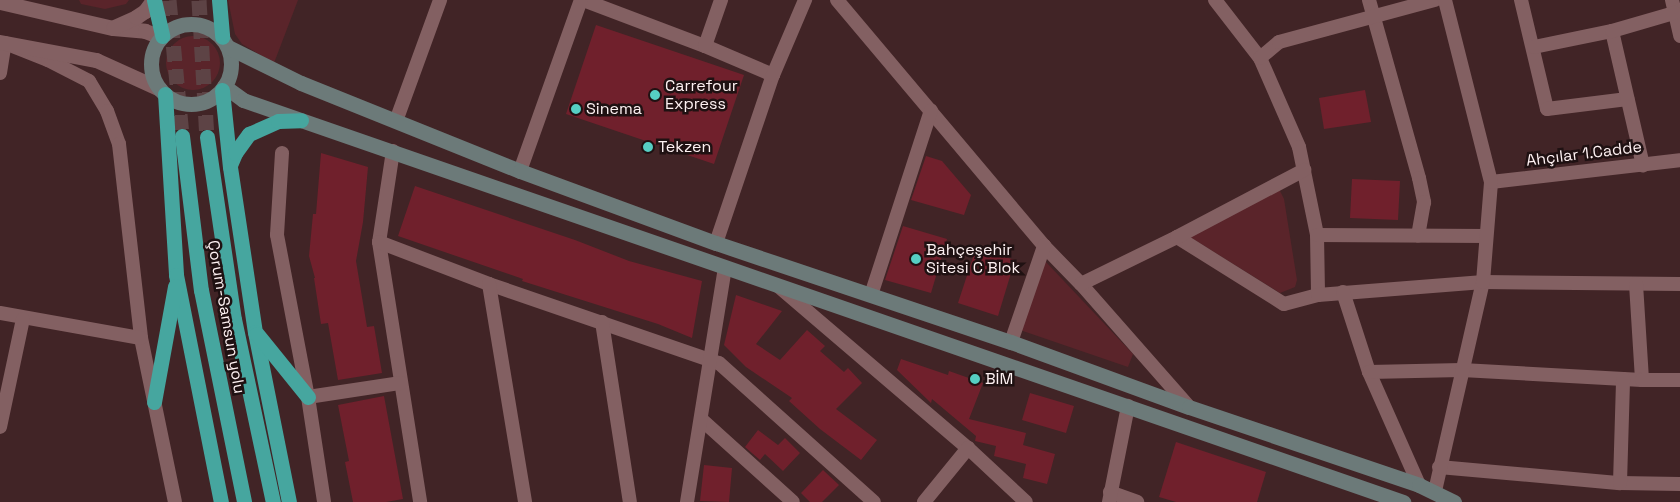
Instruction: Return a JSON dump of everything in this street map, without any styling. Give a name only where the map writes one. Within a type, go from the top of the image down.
[{"type":"highway","points":[[153,0],[161,37]]},
{"type":"highway","points":[[219,0],[225,42]]},
{"type":"highway","points":[[223,88],[230,167],[255,332],[288,502]]},
{"type":"highway","points":[[162,92],[176,275],[221,502]]},
{"type":"highway","points":[[230,167],[235,153],[250,134],[278,121],[301,120]]},
{"type":"highway","name":"Çorum-Samsun yolu","points":[[182,136],[201,290],[244,502]]},
{"type":"highway","name":"Çorum-Samsun yolu","points":[[207,137],[234,319],[273,502]]},
{"type":"highway","points":[[154,402],[176,275]]},
{"type":"highway","points":[[255,332],[308,397]]},
{"type":"main road","points":[[225,42],[231,70],[223,88],[214,97],[194,104],[183,103],[162,92],[152,69],[155,47],[161,37],[171,28],[184,24],[198,24],[211,28],[225,42],[301,83],[520,171],[716,243],[1011,342],[1189,407],[1419,484],[1454,502]]},
{"type":"main road","points":[[223,88],[243,100],[393,150],[725,268],[776,284],[1403,502]]},
{"type":"main road","points":[[709,262],[716,243]]},
{"type":"main road","points":[[725,268],[732,248]]},
{"type":"street","points":[[113,28],[145,11],[153,0]]},
{"type":"street","points":[[396,121],[440,0]]},
{"type":"street","points":[[520,171],[582,0],[705,46],[773,75]]},
{"type":"street","points":[[705,46],[720,0]]},
{"type":"street","points":[[716,243],[773,75],[805,0]]},
{"type":"street","points":[[837,0],[1044,246],[1081,284],[1189,407]]},
{"type":"street","points":[[1214,0],[1260,58],[1299,147],[1317,235],[1318,295]]},
{"type":"street","points":[[1369,0],[1419,178],[1424,202],[1418,234]]},
{"type":"street","points":[[1260,58],[1280,42],[1435,0]]},
{"type":"street","points":[[1435,491],[1483,282],[1491,182],[1445,0]]},
{"type":"street","points":[[1521,0],[1548,110],[1627,99]]},
{"type":"street","points":[[0,2],[113,28],[145,31],[161,37]]},
{"type":"street","points":[[1534,47],[1612,31],[1673,7],[1680,36]]},
{"type":"street","points":[[1612,31],[1643,165]]},
{"type":"street","points":[[3,43],[96,60],[162,92]]},
{"type":"street","points":[[0,73],[3,43]]},
{"type":"street","points":[[3,43],[48,60],[89,81],[107,111],[119,144],[141,338],[175,502]]},
{"type":"street","points":[[871,295],[931,110]]},
{"type":"street","points":[[393,150],[379,242],[420,502]]},
{"type":"street","points":[[282,153],[277,235],[308,397],[324,502]]},
{"type":"street","name":"Ahçılar 1.Cadde","points":[[1491,182],[1680,160]]},
{"type":"street","points":[[1081,284],[1177,237],[1304,170]]},
{"type":"street","points":[[1317,235],[1418,234],[1486,236]]},
{"type":"street","points":[[1177,237],[1284,304],[1318,295],[1343,292],[1483,282],[1680,284]]},
{"type":"street","points":[[379,242],[489,284],[719,363],[874,502]]},
{"type":"street","points":[[1011,342],[1044,246]]},
{"type":"street","points":[[687,502],[702,420],[709,359],[725,268]]},
{"type":"street","points":[[489,284],[526,502]]},
{"type":"street","points":[[776,284],[968,448],[1026,502]]},
{"type":"street","points":[[1636,284],[1642,380]]},
{"type":"street","points":[[1343,292],[1369,372],[1419,484]]},
{"type":"street","points":[[0,313],[141,338]]},
{"type":"street","points":[[0,427],[23,318]]},
{"type":"street","points":[[602,322],[630,502]]},
{"type":"street","points":[[1369,372],[1462,370],[1642,380],[1680,380]]},
{"type":"street","points":[[1620,482],[1622,379]]},
{"type":"street","points":[[308,397],[401,383]]},
{"type":"street","points":[[1128,406],[1110,497],[1137,502]]},
{"type":"street","points":[[702,420],[788,500]]},
{"type":"street","points":[[924,502],[968,448]]},
{"type":"street","points":[[1439,467],[1620,482],[1680,484]]},
{"type":"shaded area","points":[[79,0],[129,0],[126,4],[105,9],[81,4]]},
{"type":"shaded area","points":[[228,0],[298,0],[274,63],[242,44],[235,34]]},
{"type":"shaded area","points":[[193,36],[203,38],[212,44],[218,53],[220,63],[218,73],[212,82],[203,88],[193,90],[183,88],[174,82],[168,73],[166,63],[168,53],[174,44],[183,38]]},
{"type":"shaded area","points":[[1279,189],[1284,199],[1297,280],[1295,287],[1280,293],[1190,237]]},
{"type":"shaded area","points":[[1045,261],[1133,354],[1128,367],[1020,330]]},
{"type":"building","name":"Carrefour Express","points":[[596,25],[744,75],[714,164],[566,114]]},
{"type":"building","points":[[1365,90],[1371,122],[1324,129],[1319,98]]},
{"type":"building","points":[[321,153],[368,167],[363,222],[356,261],[367,327],[374,326],[382,373],[338,380],[328,323],[321,324],[315,278],[309,256],[313,214],[316,214]]},
{"type":"building","points":[[926,156],[942,161],[971,195],[964,215],[911,200]]},
{"type":"building","points":[[1352,179],[1400,181],[1398,220],[1350,218]]},
{"type":"building","points":[[415,186],[575,240],[629,261],[702,281],[692,338],[658,324],[522,281],[523,279],[398,236]]},
{"type":"building","name":"Bahçeşehir Sitesi C Blok","points":[[903,226],[947,239],[931,293],[885,280]]},
{"type":"building","points":[[976,248],[1015,260],[998,316],[958,303]]},
{"type":"building","points":[[736,295],[782,311],[756,344],[780,360],[807,330],[825,346],[820,351],[844,372],[848,368],[862,383],[836,409],[877,440],[861,460],[820,429],[789,401],[792,398],[746,367],[724,345]]},
{"type":"building","points":[[901,359],[948,375],[949,371],[983,383],[969,419],[1026,433],[1023,445],[1055,454],[1047,484],[1023,478],[1026,464],[994,456],[996,446],[975,441],[976,436],[932,399],[931,403],[897,370]]},
{"type":"building","points":[[1030,393],[1074,406],[1066,433],[1022,420]]},
{"type":"building","points":[[384,396],[403,499],[386,502],[353,502],[345,462],[349,461],[338,405]]},
{"type":"building","points":[[758,430],[778,445],[785,438],[800,453],[783,471],[765,454],[760,460],[745,447]]},
{"type":"building","points":[[1176,442],[1266,472],[1257,502],[1176,502],[1159,497]]},
{"type":"building","points":[[704,465],[732,468],[729,502],[700,501]]},
{"type":"building","points":[[823,470],[839,485],[822,502],[810,502],[801,493]]},
{"type":"tunnel","points":[[169,0],[182,136]]},
{"type":"tunnel","points":[[199,0],[207,137]]},
{"type":"place","name":"Carrefour Express","points":[[655,95]]},
{"type":"place","name":"Sinema","points":[[576,109]]},
{"type":"place","name":"Tekzen","points":[[648,147]]},
{"type":"place","name":"Bahçeşehir Sitesi C Blok","points":[[916,259]]},
{"type":"place","name":"BİM","points":[[975,379]]}]
